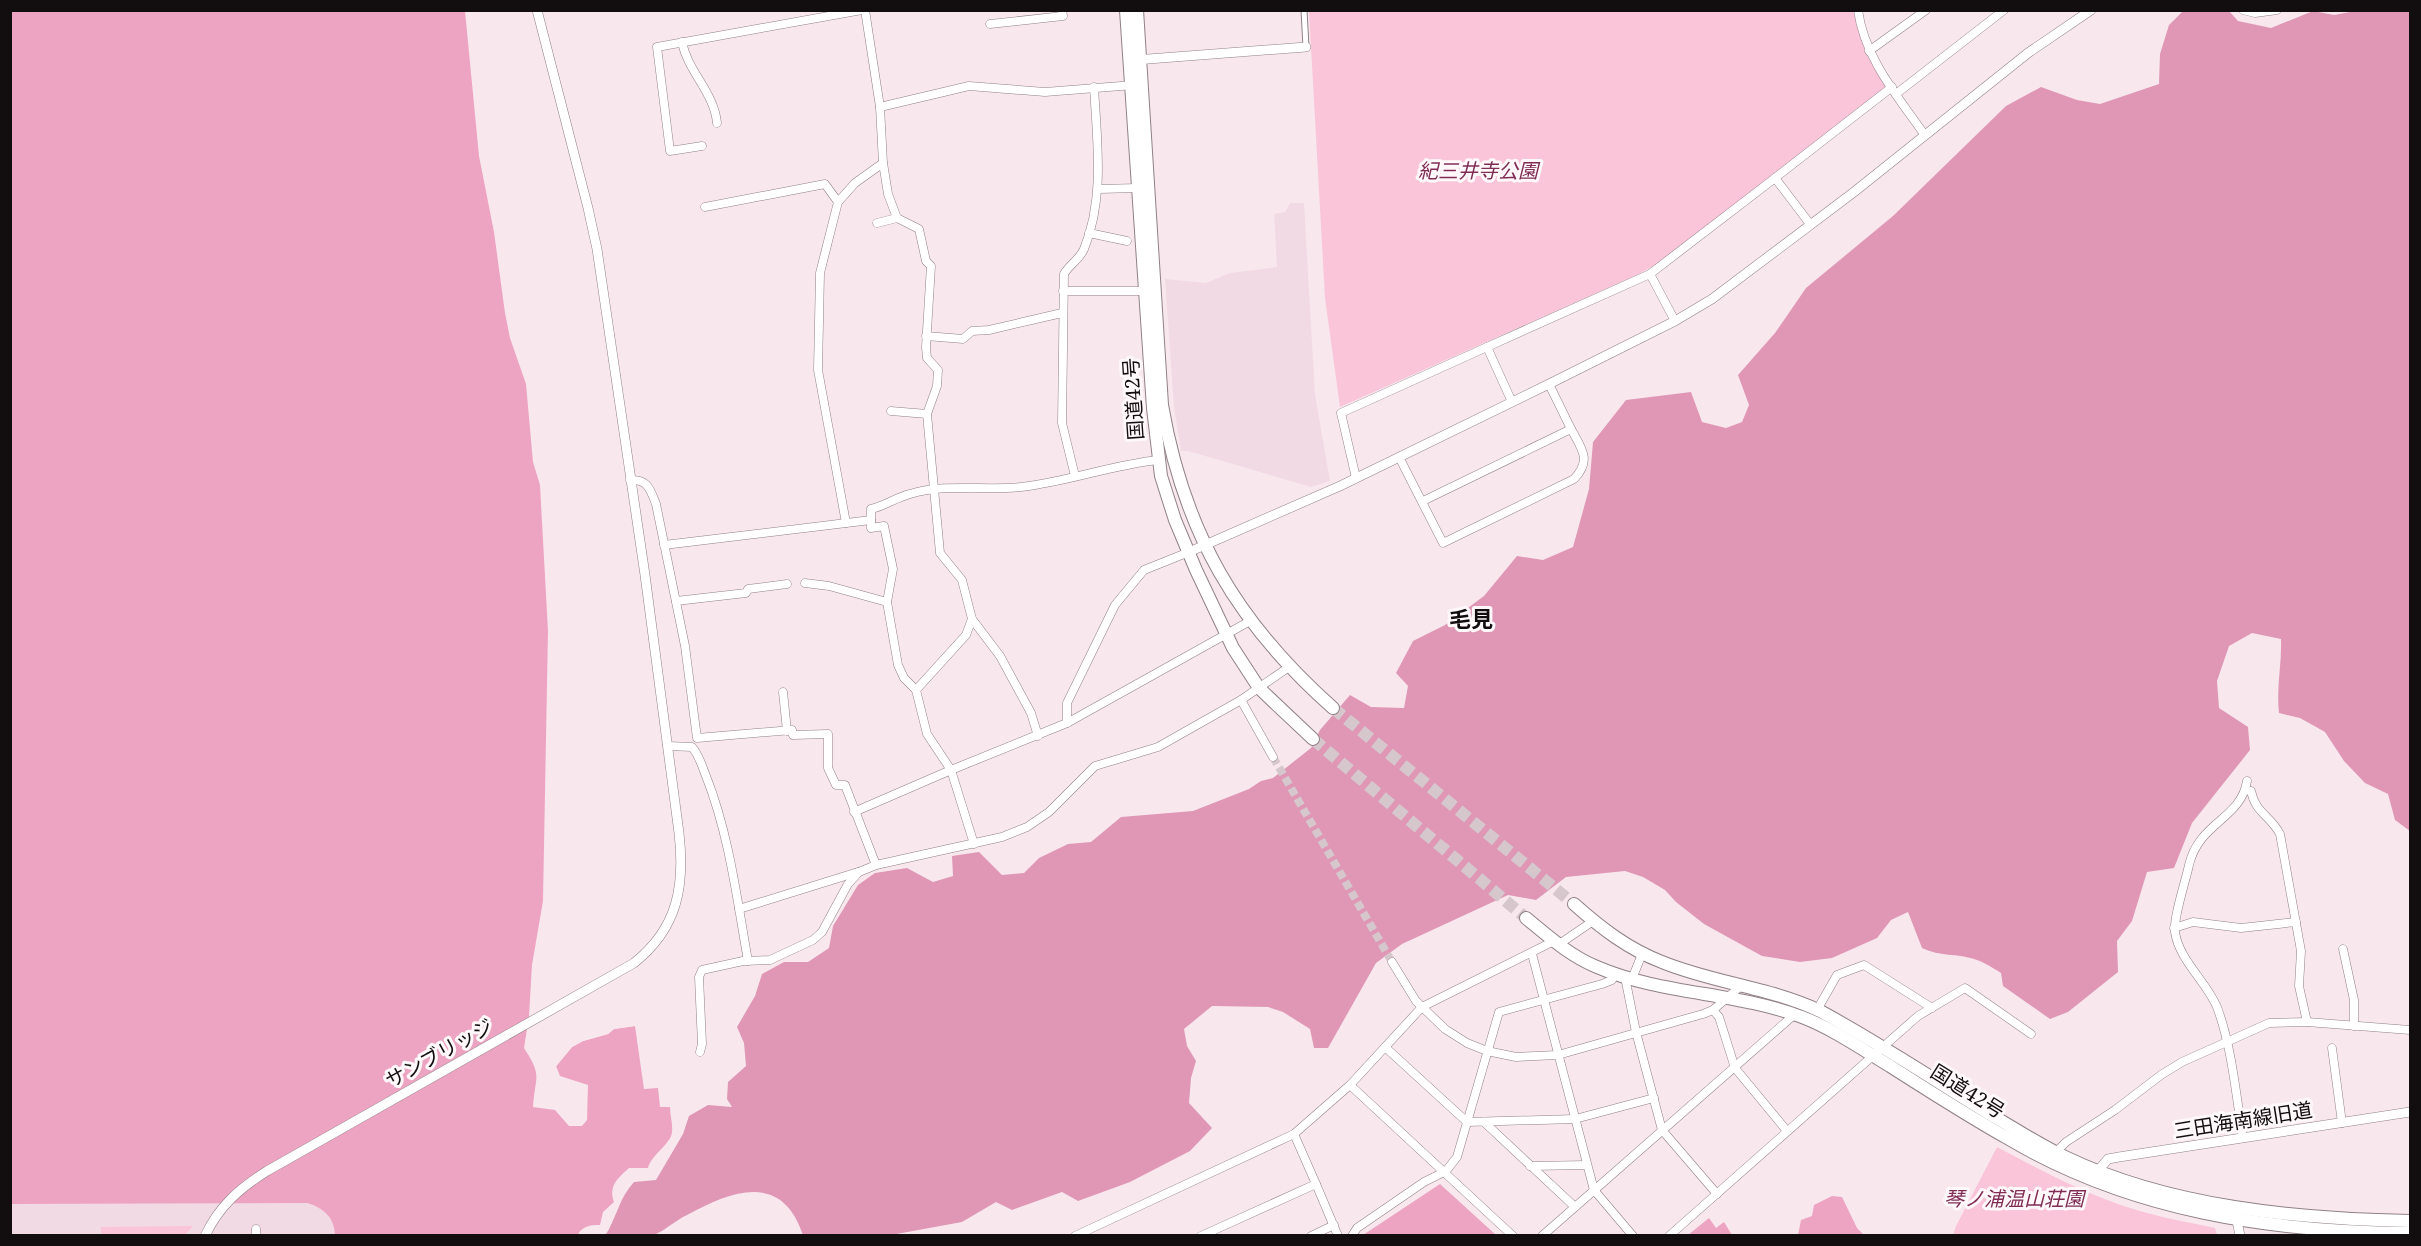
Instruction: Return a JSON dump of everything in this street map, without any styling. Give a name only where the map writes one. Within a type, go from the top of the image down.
[{"type":"highway","name":"国道42号","points":[[1126,10],[1135,60]]},
{"type":"highway","name":"国道42号","points":[[1137,10],[1135,60],[1138,188],[1158,460],[1165,492],[1226,633],[1259,688],[1313,739]]},
{"type":"highway","name":"国道42号","points":[[1136,84],[1162,405],[1179,480],[1204,546],[1250,621],[1289,668],[1333,708]]},
{"type":"highway","name":"国道42号","points":[[1574,904],[1593,921],[1642,954],[1684,970],[1787,998],[1817,1010],[1975,1119],[2052,1157],[2155,1201],[2237,1220],[2410,1233]]},
{"type":"highway","name":"国道42号","points":[[1526,918],[1556,943],[1581,959],[1624,977],[1759,1004],[1795,1014],[1877,1052]]},
{"type":"highway","name":"国道42号","points":[[2094,1175],[2316,1227]]},
{"type":"highway","name":"国道42号","points":[[2378,1229],[2410,1221]]},
{"type":"street","points":[[702,146],[670,150],[657,47],[864,10],[880,107],[883,163],[888,194],[897,218]]},
{"type":"street","points":[[990,24],[1063,16],[1062,10]]},
{"type":"street","points":[[1135,60],[1306,47],[1304,10]]},
{"type":"street","points":[[1858,10],[1869,51],[1924,134]]},
{"type":"street","points":[[1356,478],[1341,413],[1650,274],[1775,178],[2004,10]]},
{"type":"street","points":[[1067,723],[1067,703],[1115,605],[1144,570],[1204,546],[1356,478],[1675,321],[1712,299],[2028,53],[2091,10]]},
{"type":"street","points":[[2243,10],[2254,13],[2277,10]]},
{"type":"street","name":"サンブリッジ","points":[[205,1235],[218,1213],[234,1194],[267,1171],[634,963],[662,934],[672,916],[678,895],[681,848],[597,249],[539,11]]},
{"type":"street","points":[[1869,51],[1921,12]]},
{"type":"street","points":[[682,42],[688,63],[709,96],[717,123]]},
{"type":"street","points":[[880,107],[969,87],[1045,92],[1136,84]]},
{"type":"street","points":[[1075,476],[1062,423],[1063,291],[1064,274],[1067,267],[1083,252],[1098,189],[1094,87]]},
{"type":"street","points":[[846,524],[818,370],[820,273],[838,202],[855,183],[883,163]]},
{"type":"street","points":[[1775,178],[1810,224]]},
{"type":"street","points":[[705,207],[825,184],[838,202]]},
{"type":"street","points":[[1098,189],[1138,188]]},
{"type":"street","points":[[877,223],[897,218],[919,229],[926,261],[931,266],[926,336],[927,358],[938,370],[937,386],[927,414],[940,553],[962,580],[972,619],[1000,657],[1031,713],[1038,735]]},
{"type":"street","points":[[1089,233],[1127,241]]},
{"type":"street","points":[[1650,274],[1675,321]]},
{"type":"street","points":[[1063,291],[1145,291]]},
{"type":"street","points":[[926,336],[963,339],[972,331],[989,330],[1062,313]]},
{"type":"street","points":[[1487,347],[1512,402]]},
{"type":"street","points":[[1399,457],[1443,543],[1574,479],[1583,470],[1585,453],[1549,384]]},
{"type":"street","points":[[891,411],[927,414]]},
{"type":"street","points":[[1423,501],[1571,429]]},
{"type":"street","points":[[974,844],[951,770],[927,734],[916,690],[904,678],[898,664],[887,602],[893,569],[884,526],[871,528],[871,509],[910,494],[935,489],[1021,487],[1127,463],[1158,460]]},
{"type":"street","points":[[630,480],[642,480],[647,483],[656,504],[691,677],[697,738],[692,747]]},
{"type":"street","points":[[664,545],[871,520]]},
{"type":"street","points":[[805,583],[829,585],[887,602]]},
{"type":"street","points":[[676,600],[746,593],[748,589],[787,584]]},
{"type":"street","points":[[916,690],[966,635],[972,619]]},
{"type":"street","points":[[854,812],[1067,723],[1250,621]]},
{"type":"street","points":[[739,909],[876,865],[1002,837],[1027,827],[1048,812],[1095,766],[1158,747],[1241,700],[1289,668]]},
{"type":"street","points":[[783,692],[787,730]]},
{"type":"street","points":[[1241,700],[1273,757]]},
{"type":"street","points":[[697,738],[787,730],[792,730],[793,735],[828,734],[828,768],[836,785],[845,784],[876,865]]},
{"type":"street","points":[[668,746],[692,747],[698,755],[717,808],[748,961]]},
{"type":"street","points":[[2243,1138],[2226,1041],[2217,1007],[2178,944],[2174,928],[2191,854],[2197,842],[2227,813],[2239,805],[2246,786],[2251,791],[2254,805],[2275,825],[2280,834],[2301,951],[2299,986],[2307,1022]]},
{"type":"street","points":[[700,1052],[702,1040],[699,973],[705,968],[770,960],[813,940],[822,932],[848,884],[859,872]]},
{"type":"street","points":[[1080,1235],[1294,1134],[1350,1085],[1385,1047],[1419,1004],[1556,943],[1593,921]]},
{"type":"street","points":[[2174,928],[2193,922],[2241,928],[2296,922]]},
{"type":"street","points":[[2343,949],[2354,1000],[2354,1026]]},
{"type":"street","points":[[1532,954],[1594,1190],[1633,1236]]},
{"type":"street","points":[[1352,1236],[1357,1228],[1424,1182],[1446,1171],[1456,1157],[1498,1012],[1624,977],[1642,954]]},
{"type":"street","points":[[1392,962],[1419,1004],[1445,1029],[1467,1043],[1487,1051],[1516,1057],[1558,1054],[1713,1010],[1742,985]]},
{"type":"street","points":[[1817,1010],[1837,975],[1864,964],[1932,1008]]},
{"type":"street","points":[[1624,977],[1662,1130],[1717,1194]]},
{"type":"street","points":[[1669,1236],[1918,1016],[1965,988],[2031,1034]]},
{"type":"street","points":[[1713,1010],[1719,1017],[1735,1068],[1787,1131]]},
{"type":"street","points":[[1542,1236],[1795,1014]]},
{"type":"street","points":[[2052,1157],[2066,1142],[2182,1062],[2269,1023],[2307,1022],[2410,1030]]},
{"type":"street","points":[[1385,1047],[1467,1122],[1575,1119],[1654,1098]]},
{"type":"street","points":[[2332,1048],[2342,1123]]},
{"type":"street","points":[[1350,1085],[1446,1171],[1513,1236]]},
{"type":"street","name":"三田海南線旧道","points":[[2094,1175],[2108,1159],[2410,1112]]},
{"type":"street","points":[[1484,1122],[1575,1207]]},
{"type":"street","points":[[1294,1134],[1338,1236]]},
{"type":"street","points":[[1530,1166],[1587,1165]]},
{"type":"street","points":[[1201,1236],[1316,1184]]},
{"type":"street","points":[[2235,1207],[2240,1236]]},
{"type":"street","points":[[1311,1236],[1334,1225]]},
{"type":"shaded area","points":[[10,11],[465,11],[479,156],[494,232],[510,338],[526,384],[533,462],[540,485],[548,631],[543,901],[532,965],[529,1016],[524,1048],[536,1071],[533,1107],[555,1110],[569,1126],[582,1126],[587,1120],[588,1085],[560,1076],[556,1066],[572,1047],[583,1041],[608,1034],[614,1029],[635,1026],[644,1089],[658,1088],[660,1107],[670,1107],[672,1126],[671,1136],[648,1168],[629,1168],[618,1179],[612,1191],[614,1202],[603,1212],[600,1225],[587,1227],[577,1236],[335,1236],[331,1219],[319,1208],[307,1203],[11,1204]]},
{"type":"shaded area","points":[[2183,11],[2229,11],[2238,21],[2271,28],[2313,11],[2334,15],[2355,11],[2410,11],[2410,831],[2395,820],[2388,794],[2365,783],[2344,761],[2325,732],[2300,718],[2279,713],[2281,639],[2252,633],[2229,646],[2217,681],[2219,708],[2248,727],[2250,750],[2192,823],[2174,868],[2147,872],[2132,921],[2117,941],[2118,972],[2068,1012],[2050,1019],[2003,986],[2001,973],[1988,965],[1967,957],[1935,953],[1922,948],[1908,912],[1891,920],[1877,938],[1832,958],[1800,962],[1762,956],[1704,924],[1676,902],[1665,890],[1643,877],[1625,871],[1566,877],[1536,900],[1508,895],[1402,944],[1376,963],[1328,1048],[1314,1048],[1310,1029],[1283,1012],[1268,1007],[1212,1006],[1184,1029],[1187,1046],[1196,1061],[1191,1078],[1189,1103],[1212,1128],[1190,1151],[1130,1182],[1078,1201],[1062,1192],[1012,1210],[996,1202],[962,1222],[891,1235],[803,1235],[794,1215],[782,1202],[769,1194],[754,1192],[738,1194],[704,1206],[651,1235],[605,1236],[634,1182],[656,1180],[683,1134],[689,1116],[708,1105],[732,1107],[727,1099],[728,1082],[746,1066],[744,1043],[737,1027],[755,996],[762,974],[784,962],[808,962],[829,948],[833,926],[858,885],[875,873],[907,868],[933,882],[953,876],[952,856],[979,852],[1002,875],[1024,873],[1039,858],[1068,844],[1091,842],[1121,817],[1193,811],[1249,789],[1261,781],[1273,778],[1311,748],[1320,730],[1350,695],[1371,707],[1404,708],[1408,686],[1396,673],[1413,641],[1445,625],[1484,596],[1517,556],[1543,560],[1573,547],[1589,489],[1593,442],[1626,400],[1691,392],[1702,422],[1726,428],[1742,422],[1749,405],[1738,375],[1775,333],[1806,288],[1893,216],[2006,106],[2041,87],[2077,100],[2100,104],[2159,84],[2160,54],[2169,25]]},
{"type":"shaded area","points":[[1290,203],[1304,203],[1315,394],[1330,481],[1311,487],[1188,451],[1181,451],[1174,407],[1165,279],[1206,283],[1230,273],[1277,267],[1274,214],[1285,212]]},
{"type":"shaded area","points":[[1440,1184],[1496,1235],[1363,1235]]},
{"type":"shaded area","points":[[1832,1196],[1842,1197],[1857,1228],[1864,1235],[1798,1235],[1801,1220],[1812,1216],[1814,1205]]},
{"type":"shaded area","points":[[307,1203],[324,1209],[335,1226],[335,1235],[11,1235],[10,1204]]},
{"type":"shaded area","points":[[1709,1218],[1716,1228],[1724,1222],[1732,1235],[1688,1235]]},
{"type":"green space","name":"紀三井寺公園","points":[[1309,11],[1854,11],[1867,54],[1886,87],[1660,262],[1639,274],[1340,407],[1325,298]]},
{"type":"green space","name":"琴ノ浦温山荘園","points":[[1997,1147],[2095,1195],[2141,1211],[2215,1228],[2217,1235],[1953,1235]]},
{"type":"green space","points":[[193,1226],[185,1235],[101,1235],[101,1227]]},
{"type":"pier","points":[[635,1023],[635,1026],[614,1029],[608,1034],[583,1041],[572,1047],[554,1069],[553,1065],[561,1055],[581,1038],[607,1031],[613,1026]]},
{"type":"tunnel","points":[[1333,708],[1574,904]]},
{"type":"tunnel","points":[[1313,739],[1526,918]]},
{"type":"tunnel","points":[[1273,757],[1392,962]]},
{"type":"district","name":"毛見","points":[[1471,618]]}]
